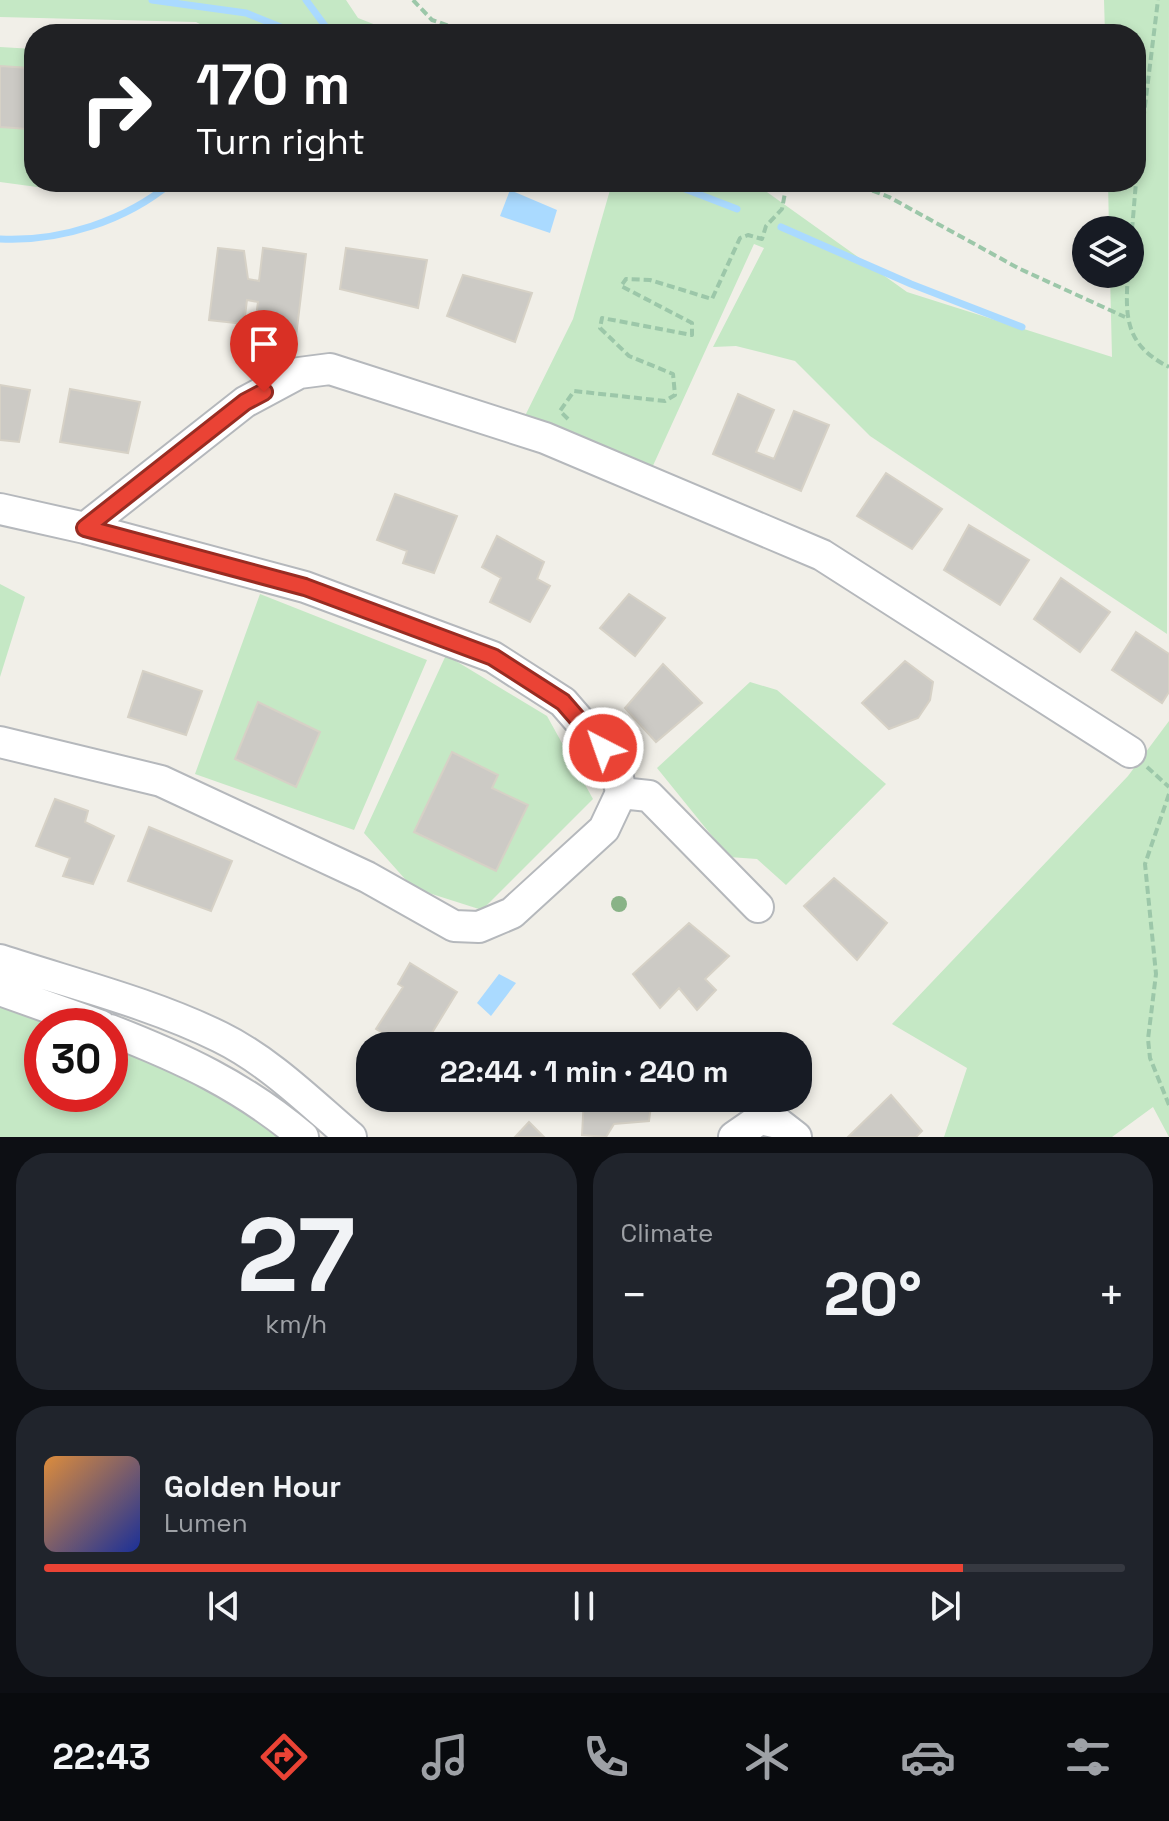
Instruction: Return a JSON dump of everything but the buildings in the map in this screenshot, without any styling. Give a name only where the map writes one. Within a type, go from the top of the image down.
[{"type":"street","points":[[85,528],[245,402],[299,373],[330,369],[545,438],[822,555],[1130,752]]},
{"type":"street","points":[[0,509],[85,528],[305,587],[493,657],[563,702],[615,762],[621,793],[604,829],[512,913],[479,927],[454,926],[367,877],[161,781],[0,742]]},
{"type":"street","points":[[621,793],[649,796],[758,907]]},
{"type":"street","points":[[0,960],[159,1012],[221,1037],[279,1075],[351,1137]]},
{"type":"street","points":[[0,990],[50,1008]]},
{"type":"street","points":[[128,1037],[189,1060],[270,1109],[303,1137]]},
{"type":"street","points":[[734,1137],[760,1119],[778,1123],[796,1137]]},
{"type":"path","points":[[413,0],[432,20],[444,24]]},
{"type":"path","points":[[1146,98],[1158,0]]},
{"type":"path","points":[[573,425],[560,411],[574,391],[665,401],[675,395],[673,374],[629,356],[600,328],[602,318],[692,335],[692,323],[621,286],[626,279],[650,280],[712,299],[740,238],[748,235],[762,239],[766,226],[782,209],[785,192]]},
{"type":"path","points":[[876,192],[1018,268],[1125,317]]},
{"type":"path","points":[[1133,216],[1135,192]]},
{"type":"path","points":[[1127,288],[1125,317],[1137,343],[1169,367]]},
{"type":"path","points":[[1169,794],[1145,864],[1156,974],[1148,1039],[1150,1058],[1169,1105]]},
{"type":"green space","points":[[0,0],[346,0],[358,18],[373,24],[200,24],[0,17]]},
{"type":"green space","points":[[1104,0],[1169,0],[1167,634],[870,436],[795,361],[736,346],[713,347],[764,248],[754,244],[646,481],[518,430],[573,319],[609,192],[767,192],[907,292],[1112,357],[1110,288],[1144,288],[1144,216],[1109,216],[1108,192],[1146,192],[1146,24],[1105,24]]},
{"type":"green space","points":[[0,47],[24,48],[24,185],[0,182]]},
{"type":"green space","points":[[0,584],[25,597],[0,677]]},
{"type":"green space","points":[[260,594],[427,660],[354,830],[195,774]]},
{"type":"green space","points":[[446,655],[547,716],[593,799],[482,910],[413,888],[364,833]]},
{"type":"green space","points":[[750,682],[777,690],[886,784],[786,885],[757,859],[729,857],[657,768]]},
{"type":"green space","points":[[1169,721],[1169,1137],[1153,1107],[1112,1137],[944,1137],[967,1068],[892,1024],[1128,776]]},
{"type":"green space","points":[[0,990],[50,1008],[24,1008],[24,1112],[128,1112],[128,1040],[303,1137],[0,1137]]},
{"type":"water","points":[[509,192],[557,210],[550,233],[500,216]]},
{"type":"water","points":[[499,974],[516,983],[491,1016],[477,1003]]},
{"type":"waterway","points":[[152,0],[246,13],[273,24]]},
{"type":"waterway","points":[[306,0],[324,24]]},
{"type":"waterway","points":[[0,239],[69,233],[113,218],[159,192]]},
{"type":"waterway","points":[[693,192],[737,209]]},
{"type":"waterway","points":[[781,227],[911,284],[1022,327]]},
{"type":"route","points":[[264,392],[245,402],[85,528],[305,587],[493,657],[563,702],[603,748]]}]
